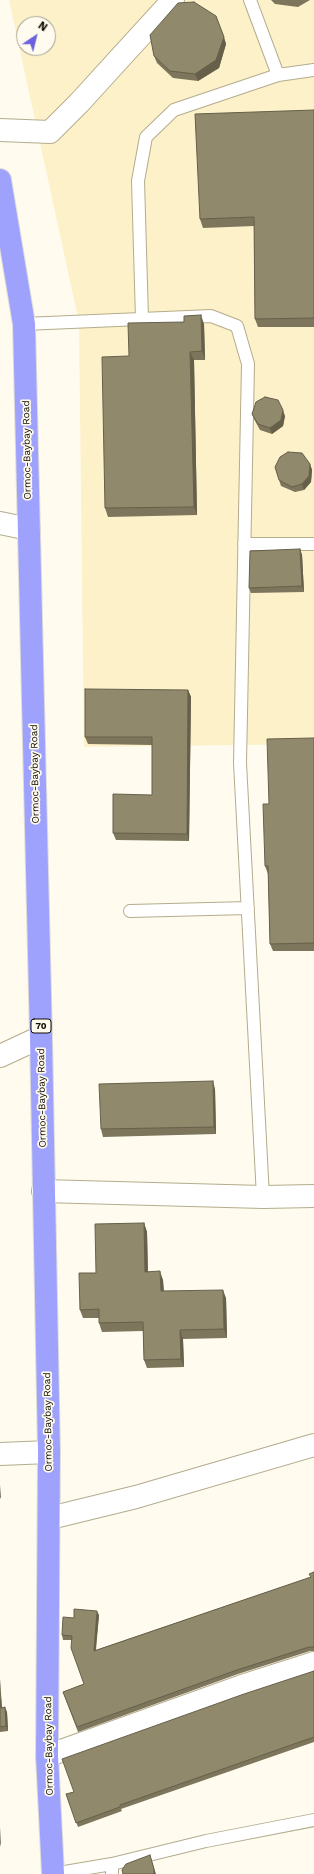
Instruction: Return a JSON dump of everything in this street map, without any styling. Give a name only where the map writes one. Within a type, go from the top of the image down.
[{"type":"highway","name":"Ormoc-Baybay Road","points":[[0,180],[24,324],[41,1036],[49,1452],[50,1518],[47,1756],[53,1874]]},
{"type":"street","points":[[0,130],[50,132],[79,103],[173,0]]},
{"type":"street","points":[[0,523],[29,529]]},
{"type":"street","points":[[0,1056],[41,1036]]},
{"type":"street","points":[[43,1192],[263,1197],[314,1196]]},
{"type":"street","points":[[50,1518],[136,1497],[314,1445]]},
{"type":"street","points":[[0,1454],[49,1452]]},
{"type":"street","points":[[47,1756],[242,1686],[314,1663]]},
{"type":"lane","points":[[250,0],[278,75]]},
{"type":"lane","points":[[142,319],[138,181],[146,137],[174,110],[278,75],[314,70]]},
{"type":"lane","points":[[24,324],[211,316],[237,326],[248,364],[240,763],[263,1197]]},
{"type":"lane","points":[[244,544],[314,544]]},
{"type":"lane","points":[[130,911],[248,908]]},
{"type":"lane","points":[[53,1874],[112,1869],[206,1841],[314,1820]]},
{"type":"shaded area","points":[[9,0],[314,0],[314,744],[84,747],[79,322],[21,56],[56,56],[56,16],[16,16],[16,32]]},
{"type":"building","points":[[194,2],[216,16],[224,37],[216,60],[195,74],[170,71],[154,56],[150,35],[178,3]]},
{"type":"building","points":[[314,110],[314,318],[255,319],[254,217],[200,219],[195,114]]},
{"type":"building","points":[[201,315],[202,351],[190,352],[194,507],[105,508],[102,357],[129,356],[128,323],[184,322],[184,316]]},
{"type":"building","points":[[265,397],[278,400],[283,410],[281,420],[270,428],[258,424],[252,414],[256,402]]},
{"type":"building","points":[[288,452],[302,453],[310,464],[309,476],[302,484],[292,487],[279,480],[275,467],[280,457]]},
{"type":"building","points":[[300,549],[302,586],[249,588],[250,551]]},
{"type":"building","points":[[85,689],[188,690],[187,834],[113,833],[113,794],[152,795],[152,737],[85,737]]},
{"type":"building","points":[[314,738],[314,943],[270,944],[268,866],[265,866],[263,804],[269,804],[267,739]]},
{"type":"building","points":[[213,1081],[214,1127],[101,1129],[99,1084]]},
{"type":"building","points":[[144,1223],[145,1272],[160,1271],[161,1291],[223,1290],[224,1329],[180,1330],[181,1359],[144,1360],[143,1322],[99,1323],[99,1309],[80,1310],[79,1273],[96,1273],[95,1224]]},
{"type":"building","points":[[314,1572],[314,1647],[309,1647],[237,1670],[77,1727],[63,1692],[84,1684],[71,1648],[72,1636],[62,1635],[63,1617],[74,1618],[74,1609],[97,1611],[94,1651],[311,1577],[309,1574]]},
{"type":"building","points":[[314,1671],[314,1737],[120,1805],[120,1807],[76,1823],[66,1794],[74,1792],[62,1759],[244,1694]]},
{"type":"building","points":[[0,1700],[1,1708],[5,1707],[6,1726],[0,1727]]},
{"type":"building","points":[[150,1855],[154,1874],[123,1874],[122,1870],[126,1864]]}]
